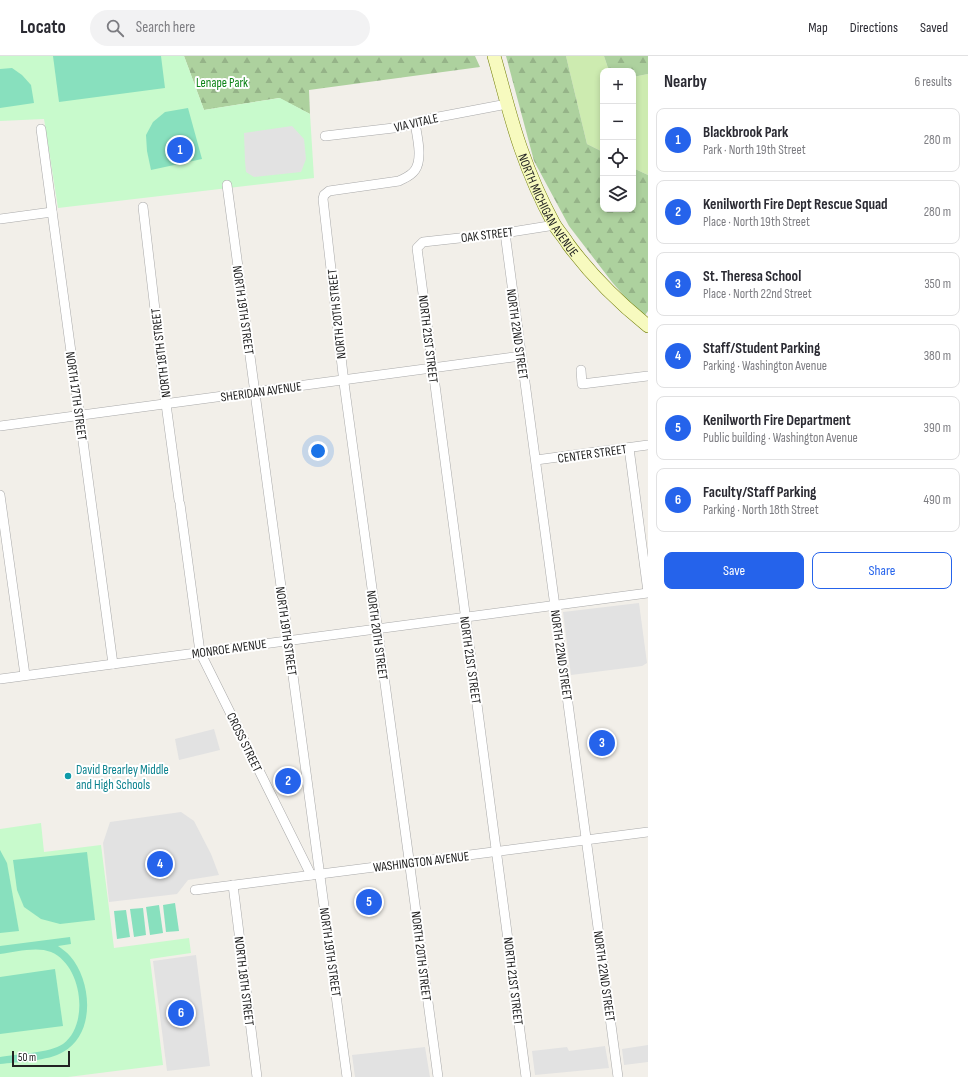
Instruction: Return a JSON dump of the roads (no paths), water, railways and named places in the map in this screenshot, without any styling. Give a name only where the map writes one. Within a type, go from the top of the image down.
[{"type":"street","name":"NORTH MICHIGAN AVENUE","points":[[494,56],[521,150],[541,198],[555,225],[577,256],[604,287],[648,326]]},
{"type":"street","name":"VIA VITALE","points":[[325,136],[402,127],[428,118],[507,104]]},
{"type":"street","name":"NORTH 20TH STREET","points":[[415,123],[419,159],[415,170],[408,177],[399,181],[329,191],[324,195],[323,199],[344,380],[438,1077]]},
{"type":"street","name":"NORTH 17TH STREET","points":[[41,128],[113,664]]},
{"type":"street","name":"NORTH 19TH STREET","points":[[228,185],[289,640],[315,874],[347,1077]]},
{"type":"street","name":"NORTH 18TH STREET","points":[[143,207],[166,404],[200,652]]},
{"type":"street","points":[[0,219],[52,212]]},
{"type":"street","name":"OAK STREET","points":[[420,245],[423,242],[505,233],[555,225]]},
{"type":"street","name":"NORTH 22ND STREET","points":[[505,233],[618,1077]]},
{"type":"street","name":"NORTH 21ST STREET","points":[[420,245],[417,248],[432,368],[526,1077]]},
{"type":"street","name":"SHERIDAN AVENUE","points":[[0,426],[521,356]]},
{"type":"street","points":[[581,370],[582,384],[648,376]]},
{"type":"street","name":"CENTER STREET","points":[[536,460],[648,445]]},
{"type":"street","points":[[629,448],[648,592]]},
{"type":"street","points":[[0,495],[25,675]]},
{"type":"street","name":"MONROE AVENUE","points":[[0,679],[648,592]]},
{"type":"street","name":"CROSS STREET","points":[[200,652],[315,874]]},
{"type":"street","name":"WASHINGTON AVENUE","points":[[195,890],[648,832]]},
{"type":"street","name":"NORTH 18TH STREET","points":[[233,885],[257,1077]]},
{"type":"place","name":"Blackbrook Park","points":[[180,150]]},
{"type":"place","name":"St. Theresa School","points":[[602,743]]},
{"type":"place","name":"David Brearley Middle and High Schools","points":[[68,776]]},
{"type":"place","name":"Kenilworth Fire Dept Rescue Squad","points":[[288,781]]},
{"type":"place","name":"Staff/Student Parking","points":[[160,864]]},
{"type":"place","name":"Kenilworth Fire Department","points":[[369,902]]},
{"type":"place","name":"Faculty/Staff Parking","points":[[181,1013]]},
{"type":"park label","name":"Lenape Park","points":[[222,82]]}]
